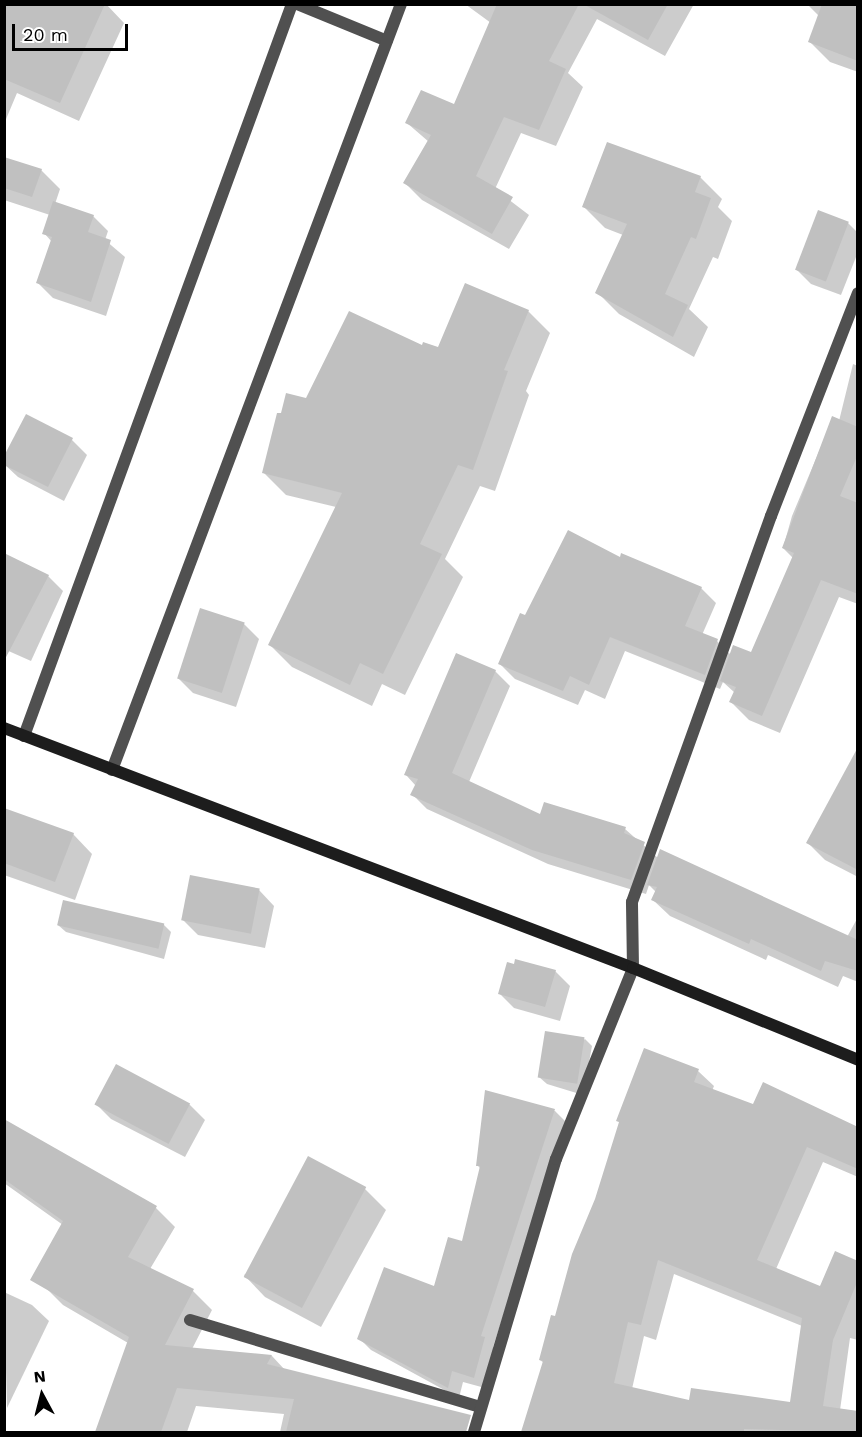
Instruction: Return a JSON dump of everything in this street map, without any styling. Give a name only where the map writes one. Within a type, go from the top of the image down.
[{"type":"street","points":[[24,736],[294,4],[387,41]]},
{"type":"street","points":[[112,770],[401,4]]},
{"type":"street","points":[[474,1432],[556,1159],[633,968],[632,902],[771,516],[858,293]]},
{"type":"street","points":[[4,728],[633,968],[858,1060]]},
{"type":"street","points":[[190,1320],[480,1407]]},
{"type":"building","points":[[4,4],[105,4],[60,103],[4,79]]},
{"type":"building","points":[[497,4],[579,4],[549,61],[566,69],[539,130],[504,117],[476,176],[513,197],[492,234],[403,183],[431,135],[405,123],[421,90],[454,104]]},
{"type":"building","points":[[583,4],[668,4],[648,40]]},
{"type":"building","points":[[822,4],[858,4],[858,61],[808,42]]},
{"type":"building","points":[[607,142],[701,176],[695,192],[711,198],[696,239],[691,237],[665,294],[688,305],[673,337],[595,293],[627,224],[582,207]]},
{"type":"building","points":[[4,157],[42,169],[32,197],[4,188]]},
{"type":"building","points":[[53,201],[94,215],[88,232],[111,240],[91,302],[36,283],[52,237],[42,234]]},
{"type":"building","points":[[818,210],[849,222],[826,282],[795,270]]},
{"type":"building","points":[[465,283],[529,310],[504,370],[508,371],[473,470],[458,465],[420,544],[442,554],[383,674],[360,663],[350,685],[268,645],[342,493],[262,473],[277,413],[281,413],[286,393],[306,398],[349,311],[422,345],[423,342],[438,347]]},
{"type":"building","points":[[26,414],[73,438],[48,487],[4,465],[4,456]]},
{"type":"building","points":[[832,416],[858,427],[858,454],[840,496],[858,503],[858,594],[821,580],[762,716],[729,702],[736,687],[720,681],[733,645],[751,652],[794,553],[782,548]]},
{"type":"building","points":[[568,530],[620,557],[621,553],[702,587],[685,626],[718,639],[705,675],[610,637],[589,685],[570,676],[563,691],[498,664],[520,613],[525,615]]},
{"type":"building","points":[[4,553],[49,575],[4,661]]},
{"type":"building","points":[[200,608],[245,623],[222,693],[177,678]]},
{"type":"building","points":[[456,653],[496,670],[452,773],[540,814],[544,802],[626,827],[624,833],[645,842],[631,880],[532,850],[410,795],[418,779],[404,775]]},
{"type":"building","points":[[858,747],[858,870],[806,843]]},
{"type":"building","points":[[4,808],[74,833],[55,882],[4,863]]},
{"type":"building","points":[[660,849],[858,940],[858,971],[825,961],[821,971],[751,939],[749,944],[651,900],[657,887],[647,885]]},
{"type":"building","points":[[190,875],[260,889],[251,934],[181,920]]},
{"type":"building","points":[[63,900],[164,923],[158,949],[57,925]]},
{"type":"building","points":[[515,959],[556,970],[545,1007],[498,994],[507,962],[514,964]]},
{"type":"building","points":[[545,1031],[585,1037],[577,1084],[538,1077]]},
{"type":"building","points":[[644,1048],[699,1069],[694,1082],[753,1104],[763,1082],[858,1127],[858,1169],[807,1147],[757,1260],[820,1286],[835,1251],[858,1261],[858,1280],[833,1340],[823,1406],[858,1411],[858,1432],[744,1429],[744,1432],[521,1432],[543,1361],[539,1360],[551,1315],[555,1316],[572,1254],[595,1199],[619,1122],[616,1121]],"holes":[[[658,1260],[802,1318],[790,1402],[691,1388],[689,1400],[614,1383],[628,1322],[641,1325]]]},
{"type":"building","points":[[116,1064],[190,1103],[169,1144],[94,1105]]},
{"type":"building","points":[[485,1090],[555,1109],[481,1336],[485,1337],[474,1378],[452,1371],[448,1388],[357,1339],[384,1267],[434,1286],[448,1237],[462,1241],[480,1166],[476,1166]]},
{"type":"building","points":[[4,1119],[157,1206],[128,1257],[194,1289],[165,1345],[272,1355],[267,1364],[471,1415],[466,1432],[286,1432],[294,1399],[177,1388],[161,1432],[95,1432],[129,1337],[30,1280],[63,1221],[4,1179]]},
{"type":"building","points":[[308,1156],[366,1187],[302,1308],[244,1277]]}]
